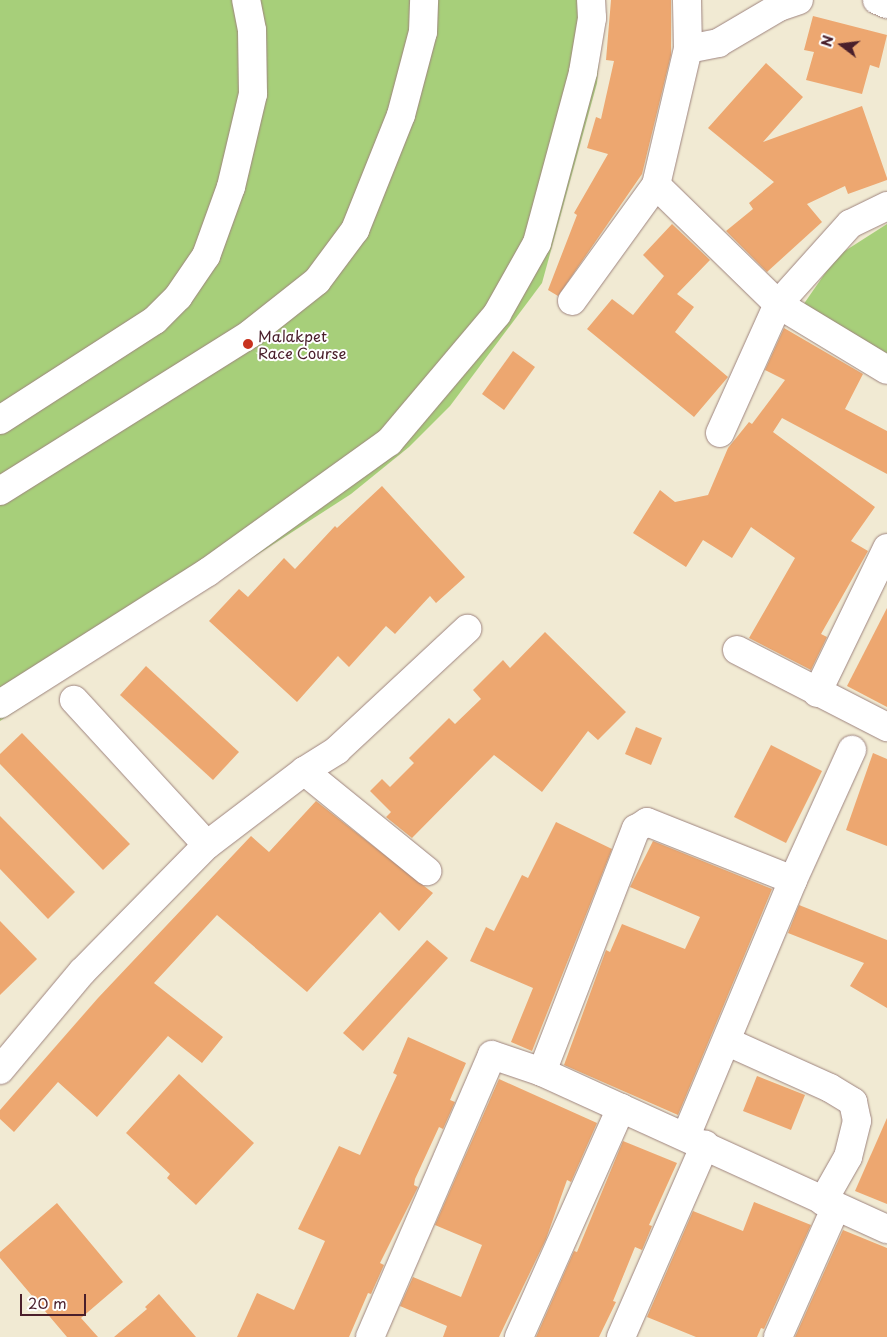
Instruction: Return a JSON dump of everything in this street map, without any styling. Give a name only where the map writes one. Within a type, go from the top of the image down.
[{"type":"street","points":[[0,420],[154,320],[178,296],[206,256],[231,186],[253,94],[252,30],[246,0]]},
{"type":"street","points":[[0,491],[250,334],[317,281],[355,230],[401,116],[423,32],[424,0]]},
{"type":"street","points":[[0,704],[208,572],[389,442],[490,322],[537,243],[583,72],[592,18],[591,0]]},
{"type":"street","points":[[572,301],[656,186],[688,50],[687,0]]},
{"type":"street","points":[[688,50],[718,44],[779,7],[799,0]]},
{"type":"street","points":[[877,0],[887,4]]},
{"type":"street","points":[[656,186],[778,304],[887,370]]},
{"type":"street","points":[[720,433],[778,304],[850,224],[887,206]]},
{"type":"street","points":[[817,693],[887,548]]},
{"type":"street","points":[[0,1070],[82,972],[207,845],[304,771],[337,750],[467,629]]},
{"type":"street","points":[[737,650],[817,693],[887,727]]},
{"type":"street","points":[[74,700],[207,845]]},
{"type":"street","points":[[621,1337],[695,1141],[728,1042],[793,880],[852,750]]},
{"type":"street","points":[[304,771],[427,871]]},
{"type":"street","points":[[542,1072],[636,829],[647,822],[793,880]]},
{"type":"street","points":[[728,1042],[830,1088],[853,1102],[857,1121],[848,1156],[778,1337]]},
{"type":"street","points":[[370,1337],[492,1055],[542,1072],[830,1204],[887,1228]]},
{"type":"street","points":[[519,1337],[622,1108]]},
{"type":"green space","name":"Malakpet Race Course","points":[[0,0],[599,0],[600,49],[597,83],[542,283],[450,406],[409,447],[351,494],[0,721]]},
{"type":"green space","points":[[887,224],[887,360],[801,308],[837,256]]},
{"type":"building","points":[[611,0],[671,0],[671,55],[642,174],[558,296],[548,290],[577,215],[574,213],[608,154],[587,148],[596,117],[601,119],[614,61],[606,60]]},
{"type":"building","points":[[813,16],[887,35],[879,68],[870,65],[862,94],[806,80],[814,52],[804,50]]},
{"type":"building","points":[[766,63],[803,97],[763,142],[862,106],[887,178],[887,180],[848,194],[845,186],[807,204],[822,222],[767,272],[726,231],[753,209],[749,203],[774,182],[708,128]]},
{"type":"building","points":[[672,224],[710,260],[677,294],[694,307],[675,332],[728,377],[694,417],[587,329],[612,299],[633,315],[664,276],[643,255]]},
{"type":"building","points":[[784,328],[863,374],[845,409],[887,431],[887,474],[782,418],[773,432],[875,507],[851,541],[868,551],[821,634],[827,637],[811,670],[749,638],[795,558],[751,527],[732,558],[703,540],[686,567],[633,533],[660,490],[675,502],[708,495],[728,448],[749,422],[752,424],[785,380],[765,370]]},
{"type":"building","points":[[513,351],[535,367],[504,410],[482,394]]},
{"type":"building","points":[[382,486],[465,577],[436,603],[430,596],[395,634],[386,626],[349,667],[338,656],[297,702],[209,621],[239,589],[248,597],[284,558],[295,569],[335,526],[337,528]]},
{"type":"building","points":[[887,608],[887,707],[847,686]]},
{"type":"building","points":[[545,632],[626,712],[598,740],[588,731],[542,792],[494,755],[412,838],[386,817],[391,812],[370,791],[382,779],[390,787],[414,763],[409,758],[449,718],[455,724],[481,699],[473,690],[503,660],[510,668]]},
{"type":"building","points":[[146,666],[239,752],[213,780],[120,695]]},
{"type":"building","points":[[636,727],[662,738],[651,765],[625,754]]},
{"type":"building","points":[[22,733],[130,844],[103,870],[0,764],[0,754]]},
{"type":"building","points":[[771,745],[822,771],[786,843],[734,817]]},
{"type":"building","points":[[873,753],[887,759],[887,846],[846,830]]},
{"type":"building","points":[[316,801],[433,893],[399,931],[380,912],[307,992],[217,915],[154,983],[223,1037],[202,1063],[168,1036],[97,1117],[58,1082],[14,1132],[0,1119],[0,1110],[98,998],[251,836],[269,852]]},
{"type":"building","points":[[0,816],[75,892],[48,919],[0,869]]},
{"type":"building","points":[[556,822],[612,849],[532,1051],[511,1042],[533,988],[470,961],[486,927],[494,931],[522,875],[528,878]]},
{"type":"building","points":[[653,841],[772,889],[678,1115],[564,1065],[606,950],[610,952],[622,924],[685,949],[700,917],[630,887]]},
{"type":"building","points":[[799,905],[887,940],[887,1008],[850,986],[864,963],[788,933]]},
{"type":"building","points":[[0,921],[37,959],[0,995]]},
{"type":"building","points":[[427,940],[448,958],[363,1051],[343,1033]]},
{"type":"building","points":[[408,1037],[466,1063],[450,1100],[455,1102],[443,1129],[439,1127],[415,1179],[414,1185],[418,1187],[380,1263],[384,1265],[371,1294],[368,1293],[349,1337],[237,1337],[257,1293],[294,1310],[325,1241],[298,1229],[339,1146],[360,1155],[397,1075],[393,1073]]},
{"type":"building","points":[[179,1074],[254,1143],[196,1205],[167,1178],[170,1174],[126,1133]]},
{"type":"building","points":[[757,1076],[805,1095],[791,1130],[743,1111]]},
{"type":"building","points":[[499,1079],[597,1123],[571,1182],[567,1180],[546,1239],[499,1337],[443,1337],[447,1326],[400,1306],[413,1277],[461,1297],[482,1245],[435,1225]]},
{"type":"building","points":[[887,1118],[887,1204],[855,1191]]},
{"type":"building","points":[[623,1141],[677,1163],[649,1225],[652,1226],[642,1250],[635,1247],[613,1301],[616,1302],[599,1337],[536,1337],[574,1251],[577,1252]]},
{"type":"building","points":[[754,1202],[811,1225],[764,1329],[761,1328],[757,1337],[696,1337],[647,1317],[693,1211],[743,1231]]},
{"type":"building","points":[[57,1203],[123,1282],[81,1318],[98,1337],[67,1337],[0,1258],[0,1252]]},
{"type":"building","points":[[843,1230],[887,1248],[887,1337],[795,1337]]},
{"type":"building","points":[[159,1294],[196,1337],[114,1337],[147,1309],[145,1307]]},
{"type":"place","name":"Malakpet Race Course","points":[[248,344]]}]
